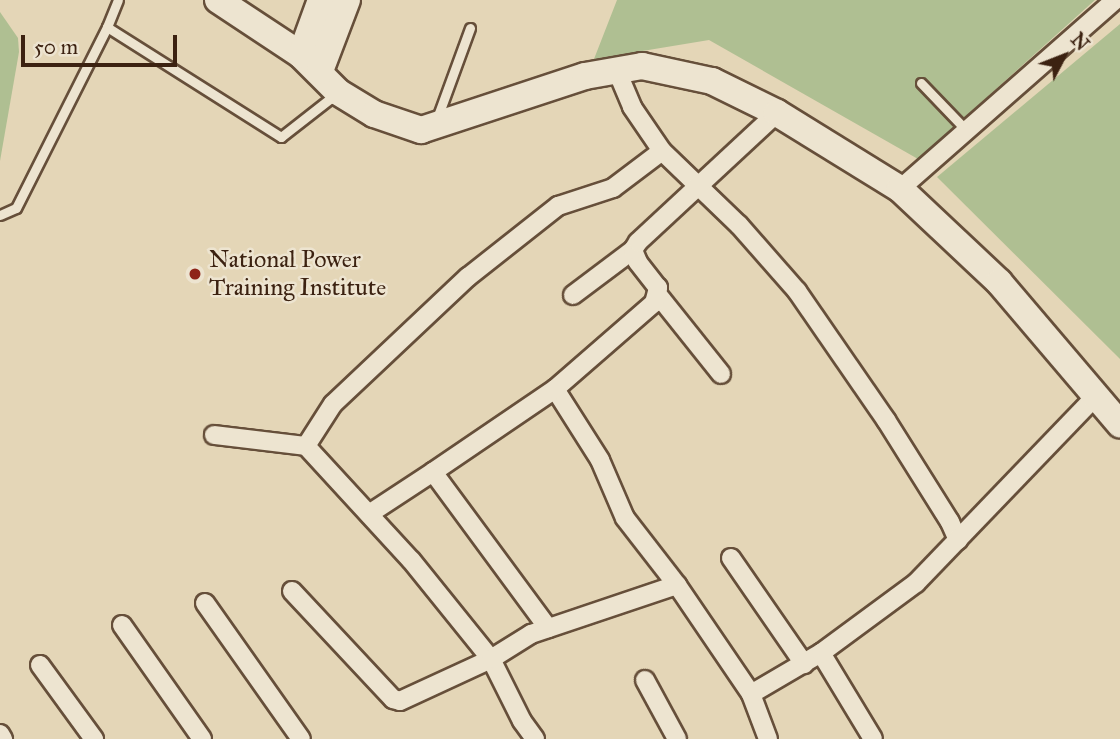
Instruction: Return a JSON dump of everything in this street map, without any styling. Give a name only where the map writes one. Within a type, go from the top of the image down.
[{"type":"main road","points":[[218,0],[310,63],[338,92],[373,114],[421,130],[585,76],[642,66],[712,80],[777,113],[900,189],[999,282],[1120,424]]},
{"type":"main road","points":[[310,63],[321,0]]},
{"type":"main road","points":[[310,63],[347,0]]},
{"type":"street","points":[[900,189],[1115,0]]},
{"type":"street","points":[[617,71],[632,107],[662,151],[698,189],[740,225],[797,291],[886,419],[950,522],[958,540]]},
{"type":"street","points":[[573,295],[633,250],[777,113]]},
{"type":"street","points":[[306,446],[333,404],[468,277],[558,206],[613,188],[662,151]]},
{"type":"street","points":[[633,250],[638,262],[658,288],[658,295],[721,374]]},
{"type":"street","points":[[369,514],[555,389],[644,312],[658,295]]},
{"type":"street","points":[[555,389],[600,460],[625,518],[677,585],[751,694],[768,739]]},
{"type":"street","points":[[751,694],[821,653],[916,583],[1095,397]]},
{"type":"street","points":[[215,435],[306,446],[411,559],[491,659],[522,722],[535,739]]},
{"type":"street","points":[[433,472],[548,628]]},
{"type":"street","points":[[732,558],[804,664]]},
{"type":"street","points":[[292,591],[396,701],[410,698],[491,659],[531,634],[677,585]]},
{"type":"street","points":[[205,603],[302,739]]},
{"type":"street","points":[[122,625],[202,739]]},
{"type":"street","points":[[821,653],[873,739]]},
{"type":"street","points":[[40,666],[94,739]]},
{"type":"street","points":[[645,680],[677,739]]},
{"type":"street","points":[[0,734],[3,739]]},
{"type":"lane","points":[[0,215],[16,208],[118,0]]},
{"type":"lane","points":[[107,27],[281,137],[338,92]]},
{"type":"lane","points":[[434,126],[470,28]]},
{"type":"lane","points":[[921,83],[966,130]]},
{"type":"green space","points":[[617,0],[1095,0],[918,159],[709,40],[594,59]]},
{"type":"green space","points":[[0,12],[18,38],[19,52],[0,161]]},
{"type":"green space","points":[[1120,24],[1120,359],[937,177]]},
{"type":"place","name":"National Power Training Institute","points":[[195,274]]}]
